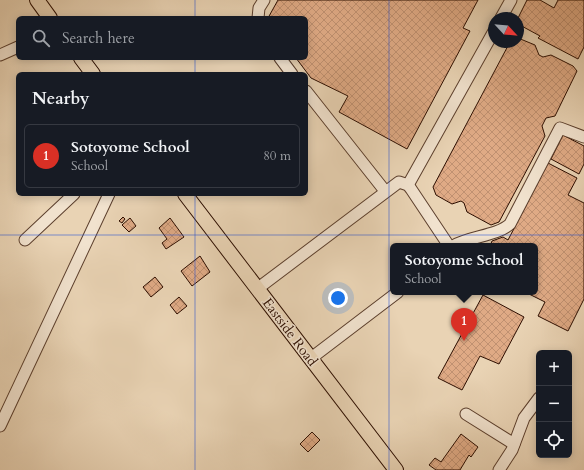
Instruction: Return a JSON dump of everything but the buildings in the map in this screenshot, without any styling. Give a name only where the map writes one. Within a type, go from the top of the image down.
[{"type":"main road","points":[[37,0],[49,16]]},
{"type":"main road","points":[[82,60],[92,72]]},
{"type":"main road","name":"Eastside Road","points":[[187,196],[396,470]]},
{"type":"street","points":[[258,16],[259,8],[264,0]]},
{"type":"street","points":[[504,12],[511,0]]},
{"type":"street","points":[[408,185],[488,41]]},
{"type":"street","points":[[0,55],[16,48]]},
{"type":"street","points":[[282,60],[290,72]]},
{"type":"street","points":[[308,95],[385,191]]},
{"type":"street","points":[[459,243],[466,239],[504,229],[510,224],[560,128],[584,137]]},
{"type":"street","points":[[257,289],[385,191],[399,182],[408,185],[430,215],[447,243]]},
{"type":"street","points":[[25,240],[72,196]]},
{"type":"street","points":[[0,426],[108,196]]},
{"type":"street","points":[[310,359],[394,295]]},
{"type":"street","points":[[499,470],[514,444],[524,418],[536,402]]},
{"type":"street","points":[[466,414],[514,444]]},
{"type":"place","name":"Sotoyome School","points":[[464,341]]}]
